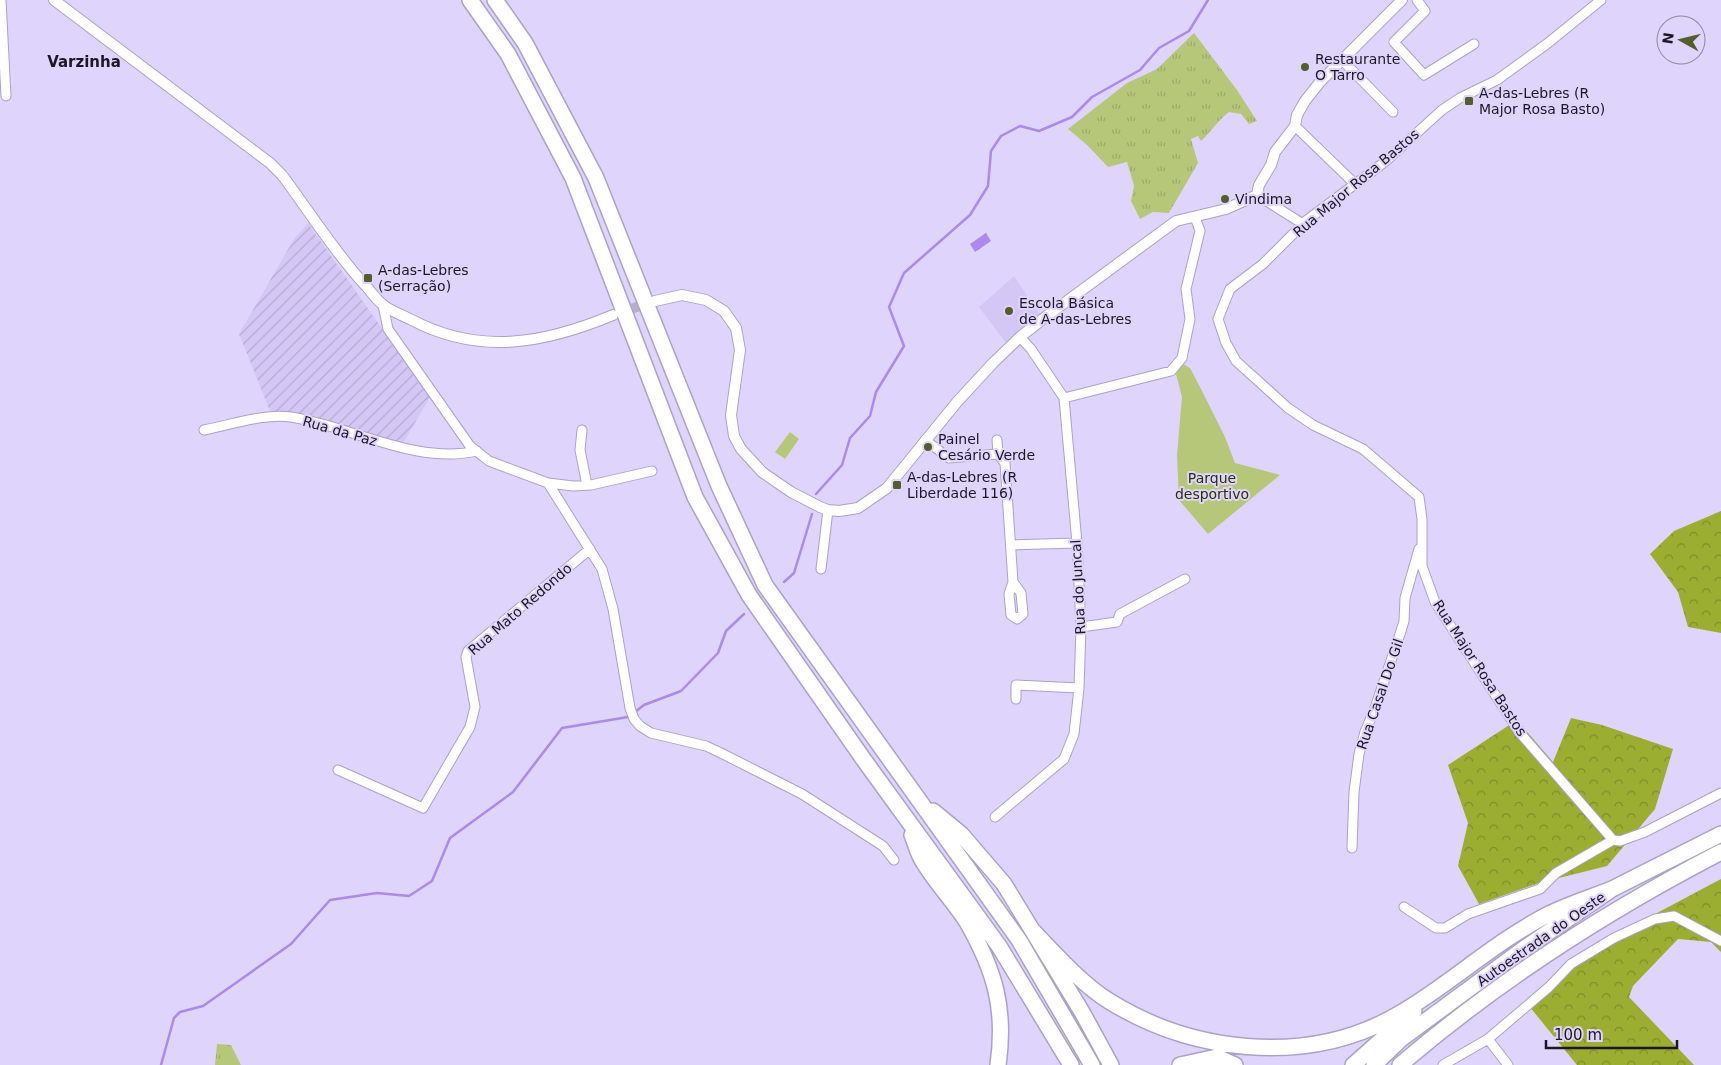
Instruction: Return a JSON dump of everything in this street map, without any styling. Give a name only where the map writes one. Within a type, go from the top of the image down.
[{"type":"highway","points":[[470,0],[508,54],[573,178],[695,497],[749,595],[999,946],[1071,1065]]},
{"type":"highway","points":[[495,0],[525,43],[596,178],[719,486],[765,585],[1019,940],[1092,1065]]},
{"type":"highway","points":[[915,795],[961,834],[1004,884],[1082,1012],[1111,1065]]},
{"type":"highway","points":[[906,818],[920,857],[966,922],[991,972],[997,990],[1001,1017],[998,1065]]},
{"type":"highway","name":"Autoestrada do Oeste","points":[[1374,1065],[1401,1039],[1522,950],[1612,888],[1721,834]]},
{"type":"highway","name":"Autoestrada do Oeste","points":[[1400,1065],[1426,1043],[1532,963],[1676,875],[1721,852]]},
{"type":"highway","points":[[1034,932],[1070,968],[1109,1001],[1141,1018],[1175,1032],[1205,1041],[1238,1047],[1314,1045],[1358,1032],[1388,1020],[1452,979],[1514,935],[1549,914],[1612,888]]},
{"type":"highway","points":[[1353,1065],[1452,979]]},
{"type":"highway","points":[[1411,1065],[1426,1043]]},
{"type":"highway","points":[[1180,1065],[1217,1057],[1235,1065]]},
{"type":"street","points":[[1,0],[6,96]]},
{"type":"street","points":[[54,0],[276,169],[287,181],[353,272],[383,305],[425,327],[459,338],[489,342],[534,340],[588,325],[613,315]]},
{"type":"street","points":[[1258,195],[1259,186],[1271,165],[1275,152],[1295,126],[1297,115],[1305,101],[1320,82],[1402,0]]},
{"type":"street","points":[[1417,0],[1425,12],[1394,42],[1424,75],[1474,44]]},
{"type":"street","name":"Rua Major Rosa Bastos","points":[[1601,0],[1497,80],[1460,98],[1442,110],[1392,156],[1303,224],[1263,264],[1230,289],[1218,319],[1226,343],[1236,361],[1288,408],[1313,425],[1362,449],[1419,497],[1422,519],[1422,566],[1435,602],[1520,733],[1613,840]]},
{"type":"street","points":[[1343,61],[1393,112]]},
{"type":"street","points":[[1295,126],[1355,184]]},
{"type":"street","points":[[655,301],[682,296],[706,300],[724,311],[736,328],[740,350],[731,415],[734,436],[741,449],[762,472],[791,492],[828,510],[839,511],[858,508],[887,488],[925,440],[993,363],[1048,315],[1176,221],[1226,209],[1258,195]]},
{"type":"street","points":[[1258,195],[1303,224]]},
{"type":"street","points":[[1064,398],[1170,371],[1182,358],[1190,319],[1186,289],[1200,231],[1195,217]]},
{"type":"street","points":[[383,305],[388,330],[470,446],[489,461],[548,483],[572,486],[587,485],[652,471]]},
{"type":"street","name":"Rua do Juncal","points":[[995,816],[1064,759],[1074,734],[1079,688],[1081,627],[1077,543],[1064,398],[1031,349],[1020,338]]},
{"type":"street","name":"Rua da Paz","points":[[204,430],[271,416],[290,417],[390,445],[442,454],[464,454],[477,451]]},
{"type":"street","points":[[582,430],[580,450],[587,485]]},
{"type":"street","points":[[925,440],[949,458],[998,454]]},
{"type":"street","points":[[997,440],[998,454],[1004,463],[1014,582]]},
{"type":"street","points":[[548,483],[602,569],[613,609],[630,708],[634,719],[640,726],[651,733],[706,746],[721,752],[802,794],[883,846],[894,860]]},
{"type":"street","points":[[821,569],[828,510]]},
{"type":"street","name":"Rua Casal Do Gil","points":[[1352,848],[1354,792],[1359,754],[1404,621],[1405,598],[1422,541]]},
{"type":"street","points":[[1011,545],[1077,543]]},
{"type":"street","name":"Rua Mato Redondo","points":[[338,770],[423,808],[470,727],[475,707],[466,657],[468,650],[590,549]]},
{"type":"street","points":[[1081,627],[1117,622],[1120,614],[1185,579]]},
{"type":"street","points":[[1016,699],[1016,680],[1079,688]]},
{"type":"street","points":[[1404,907],[1436,928],[1445,928],[1468,914],[1540,889],[1556,873],[1613,840],[1620,841],[1645,832],[1721,793]]},
{"type":"street","points":[[1443,1065],[1488,1038],[1549,987],[1572,964],[1614,938],[1655,919],[1674,916],[1721,941]]},
{"type":"street","points":[[1488,1038],[1508,1065]]},
{"type":"shaded area","points":[[308,223],[430,397],[402,445],[270,411],[239,334],[294,239]]},
{"type":"shaded area","name":"Escola Básica de A-das-Lebres","points":[[1014,276],[1040,314],[1024,325],[1006,343],[979,307]]},
{"type":"green space","points":[[1194,33],[1237,90],[1257,121],[1249,124],[1241,114],[1229,112],[1201,141],[1198,136],[1191,139],[1198,163],[1169,213],[1153,212],[1140,219],[1131,201],[1134,186],[1127,162],[1108,167],[1068,129],[1127,83],[1157,69]]},
{"type":"green space","name":"Parque desportivo","points":[[1183,364],[1190,368],[1225,437],[1235,463],[1280,475],[1208,534],[1179,500],[1177,455],[1182,397],[1176,374]]},
{"type":"green space","points":[[790,432],[799,439],[785,459],[775,452]]},
{"type":"green space","points":[[1721,511],[1721,633],[1688,627],[1678,592],[1650,554],[1674,531]]},
{"type":"green space","points":[[1571,718],[1602,725],[1673,749],[1655,809],[1607,866],[1539,883],[1479,904],[1458,866],[1468,823],[1448,765],[1517,720],[1553,762]]},
{"type":"green space","points":[[1721,879],[1721,952],[1711,942],[1678,939],[1633,986],[1629,997],[1694,1065],[1577,1065],[1529,1006],[1576,956]]},
{"type":"green space","points":[[217,1044],[231,1045],[241,1065],[215,1065]]},
{"type":"water","points":[[986,233],[991,241],[975,252],[970,244]]},
{"type":"waterway","points":[[816,494],[842,465],[850,438],[870,416],[876,392],[904,346],[889,307],[904,273],[970,215],[988,186],[991,151],[1001,136],[1020,126],[1039,131],[1072,117],[1092,97],[1140,70],[1159,48],[1189,31],[1208,0]]},
{"type":"waterway","points":[[784,582],[794,573],[812,514]]},
{"type":"waterway","points":[[635,712],[644,705],[681,691],[718,653],[726,631],[744,614]]},
{"type":"waterway","points":[[161,1065],[174,1018],[180,1012],[203,1006],[291,944],[330,900],[377,893],[409,896],[432,881],[450,838],[513,792],[562,728],[628,717]]},
{"type":"tunnel","points":[[618,313],[652,302]]},
{"type":"place","name":"Restaurante O Tarro","points":[[1305,67]]},
{"type":"place","name":"A-das-Lebres (R Major Rosa Basto)","points":[[1469,101]]},
{"type":"place","name":"Vindima","points":[[1225,199]]},
{"type":"place","name":"A-das-Lebres (Serração)","points":[[368,278]]},
{"type":"place","name":"Escola Básica de A-das-Lebres","points":[[1009,311]]},
{"type":"place","name":"Painel Cesário Verde","points":[[928,447]]},
{"type":"place","name":"A-das-Lebres (R Liberdade 116)","points":[[897,485]]},
{"type":"district","name":"Varzinha","points":[[84,62]]}]
